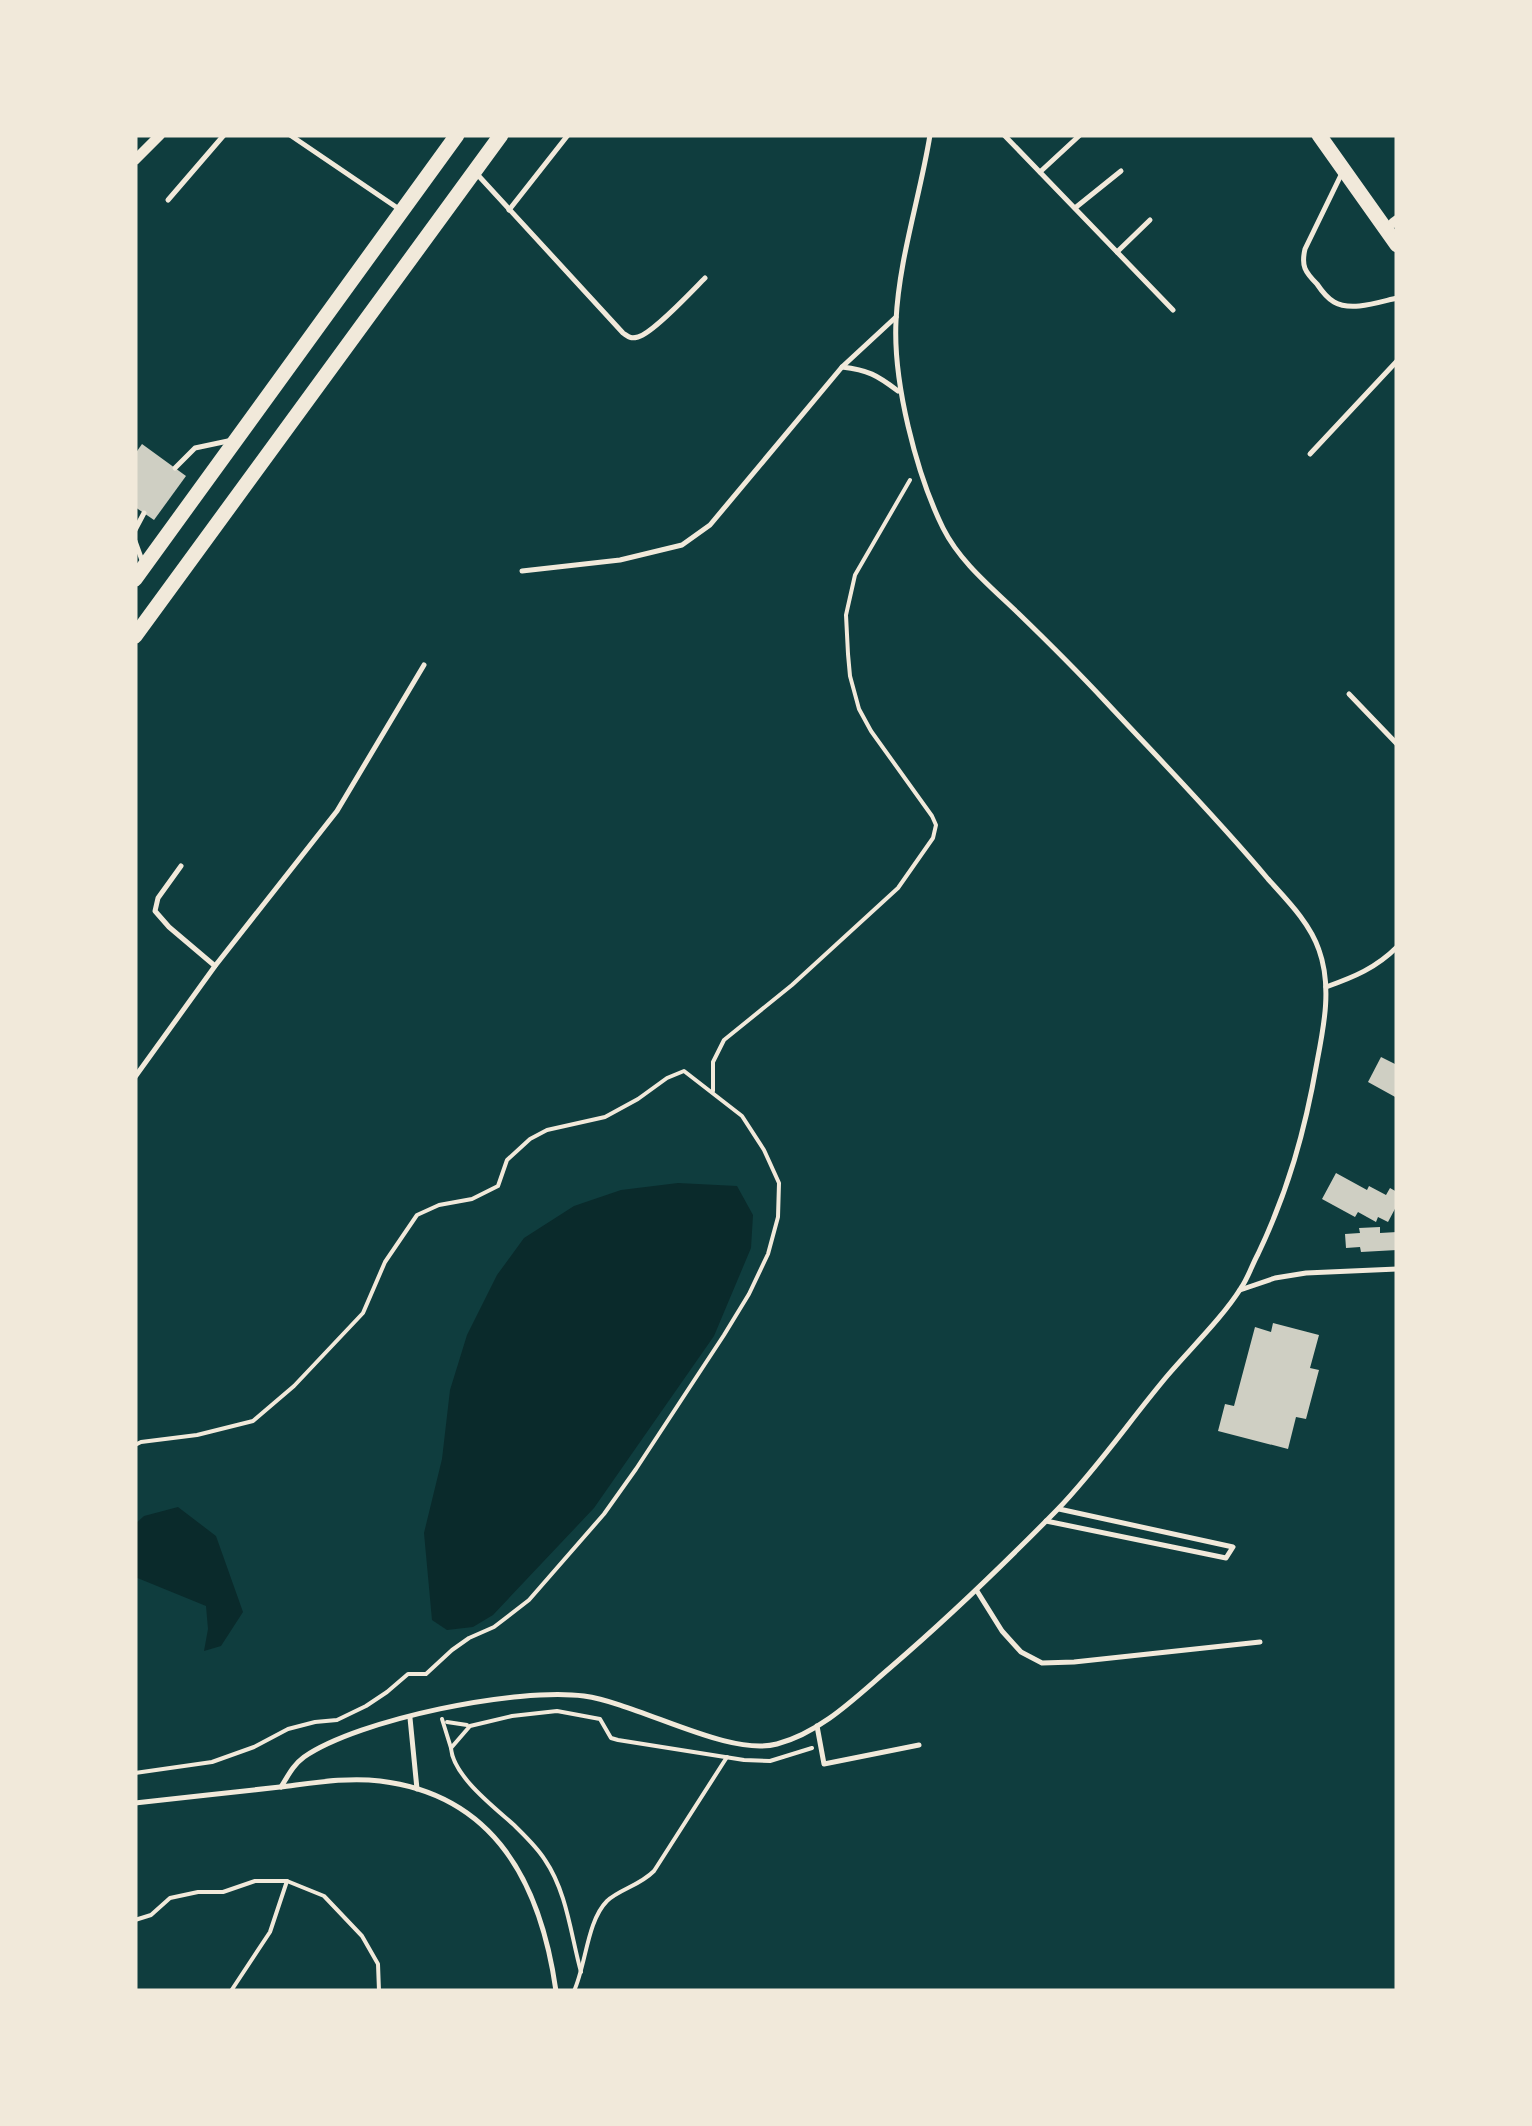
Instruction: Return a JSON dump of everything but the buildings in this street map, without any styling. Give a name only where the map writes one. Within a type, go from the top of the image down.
[{"type":"main road","points":[[140,572],[457,135]]},
{"type":"main road","points":[[135,636],[501,135]]},
{"type":"main road","points":[[1319,135],[1396,224]]},
{"type":"main road","points":[[1332,135],[1397,245]]},
{"type":"street","points":[[135,160],[160,135]]},
{"type":"lane","points":[[168,200],[224,135]]},
{"type":"lane","points":[[290,135],[402,210]]},
{"type":"lane","points":[[509,210],[568,135]]},
{"type":"lane","points":[[281,1787],[307,1755],[362,1731],[410,1716],[504,1698],[564,1694],[607,1701],[732,1744],[761,1748],[817,1726],[977,1591],[1058,1509],[1240,1290],[1276,1215],[1298,1152],[1321,1039],[1326,979],[1318,944],[1252,860],[1078,671],[962,557],[944,531],[919,462],[896,364],[896,317],[930,135]]},
{"type":"lane","points":[[1004,135],[1172,310]]},
{"type":"lane","points":[[1040,172],[1080,135]]},
{"type":"lane","points":[[1346,164],[1305,249],[1305,272],[1333,302],[1366,305],[1397,298]]},
{"type":"lane","points":[[474,171],[630,338],[640,337],[653,328],[706,278]]},
{"type":"lane","points":[[1075,208],[1120,171]]},
{"type":"lane","points":[[1118,252],[1150,220]]},
{"type":"lane","points":[[522,571],[620,560],[682,545],[710,526],[842,368],[896,317]]},
{"type":"lane","points":[[1310,454],[1397,361]]},
{"type":"lane","points":[[842,368],[878,374],[900,393]]},
{"type":"lane","points":[[176,468],[195,448],[235,441]]},
{"type":"lane","points":[[135,530],[144,513]]},
{"type":"lane","points":[[135,541],[140,572]]},
{"type":"lane","points":[[135,1077],[215,966],[337,811],[424,665]]},
{"type":"lane","points":[[1349,694],[1397,744]]},
{"type":"lane","points":[[181,866],[158,898],[155,911],[215,966]]},
{"type":"lane","points":[[1326,986],[1364,973],[1397,947]]},
{"type":"lane","points":[[1240,1290],[1306,1272],[1397,1268]]},
{"type":"lane","points":[[1046,1522],[1226,1558],[1234,1547],[1058,1509]]},
{"type":"lane","points":[[977,1591],[1002,1631],[1021,1652],[1042,1663],[1260,1642]]},
{"type":"lane","points":[[410,1716],[417,1789]]},
{"type":"lane","points":[[817,1726],[824,1764],[920,1746]]},
{"type":"lane","points":[[135,1803],[357,1780],[417,1789],[458,1807],[493,1834],[515,1862],[536,1903],[556,1991]]},
{"type":"path","points":[[713,1091],[713,1062],[724,1040],[792,985],[898,888],[934,838],[936,825],[932,816],[871,731],[860,709],[850,676],[846,615],[856,575],[919,462]]},
{"type":"path","points":[[135,1444],[197,1435],[253,1420],[294,1386],[362,1313],[385,1262],[417,1215],[439,1205],[472,1199],[498,1186],[507,1160],[530,1139],[547,1130],[605,1117],[666,1078],[684,1071],[742,1116],[779,1182],[778,1217],[768,1254],[740,1308],[604,1514],[530,1600],[494,1627],[452,1650],[426,1674],[408,1674],[366,1706],[337,1720],[288,1729],[254,1748],[212,1762],[135,1773]]},
{"type":"path","points":[[581,1972],[563,1902],[547,1862],[467,1779],[452,1758],[442,1721],[470,1726],[557,1711],[600,1719],[611,1738],[618,1740],[744,1760],[770,1761],[821,1746]]},
{"type":"path","points":[[451,1748],[470,1726]]},
{"type":"path","points":[[574,1991],[603,1906],[654,1871],[727,1757]]},
{"type":"path","points":[[135,1920],[151,1915],[170,1898],[223,1892],[255,1881],[288,1880],[324,1896],[362,1936],[378,1964],[379,1991]]},
{"type":"path","points":[[231,1991],[270,1932],[288,1880]]},
{"type":"water","points":[[678,1183],[737,1186],[753,1215],[751,1248],[714,1336],[594,1508],[493,1615],[473,1627],[447,1630],[432,1620],[424,1533],[442,1459],[450,1390],[467,1335],[497,1275],[524,1238],[574,1206],[621,1190]]},
{"type":"water","points":[[178,1507],[216,1536],[243,1612],[221,1646],[204,1651],[208,1629],[206,1606],[135,1577],[135,1524],[144,1516]]}]
